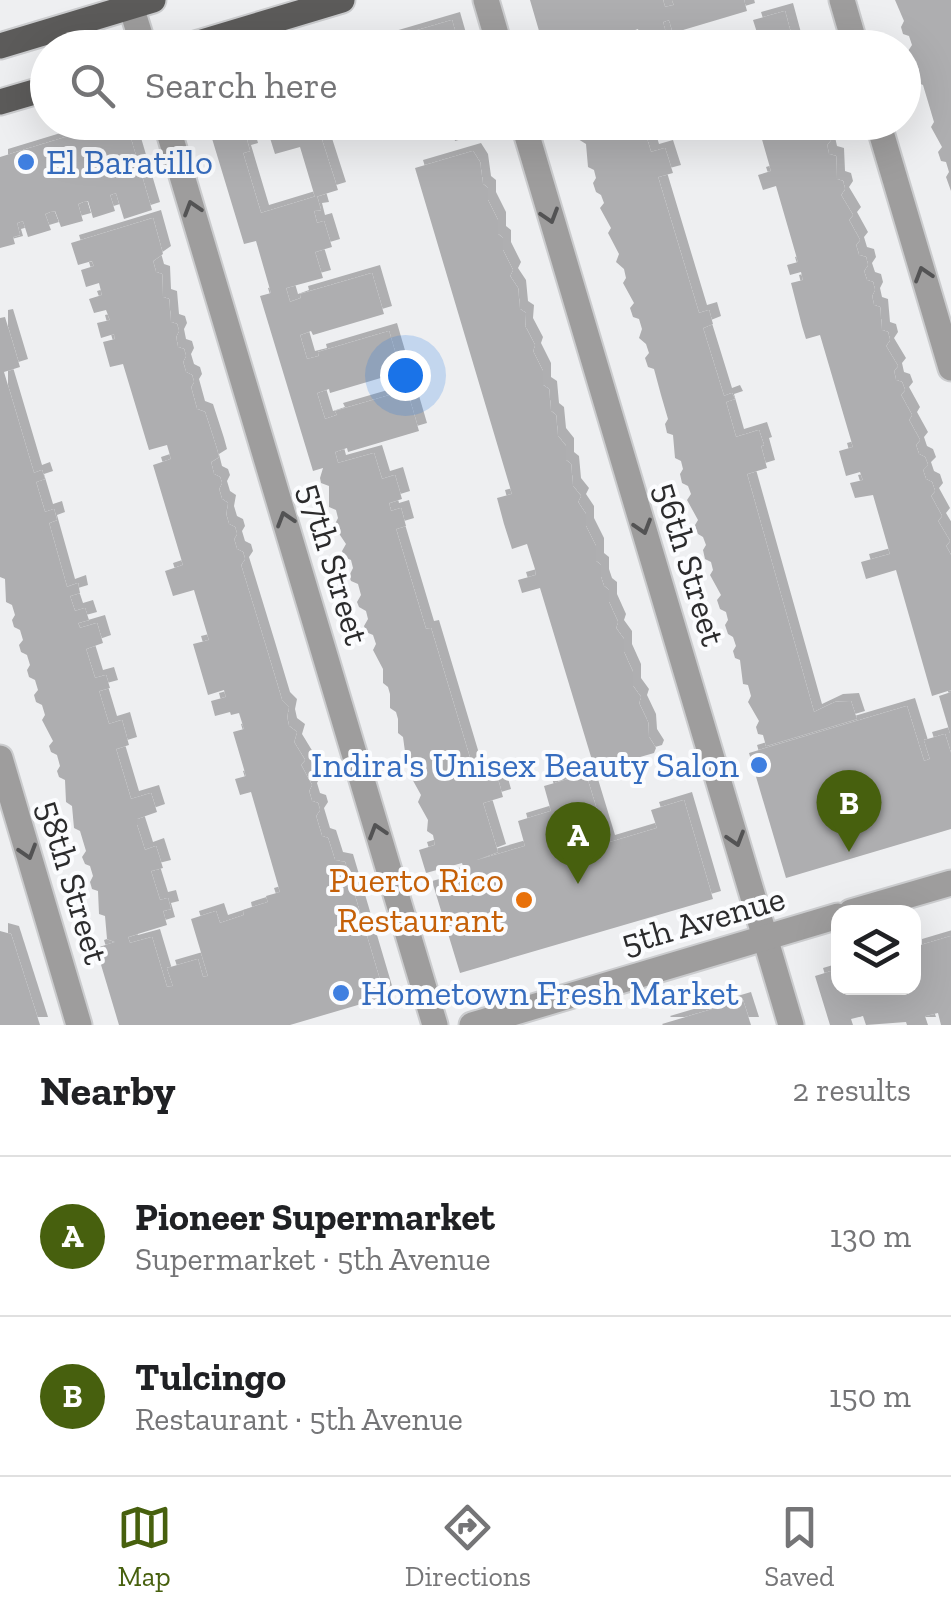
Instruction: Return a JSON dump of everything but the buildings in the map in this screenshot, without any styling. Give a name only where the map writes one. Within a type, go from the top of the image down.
[{"type":"main road","points":[[242,30],[342,0]]},
{"type":"main road","points":[[50,30],[138,2]]},
{"type":"main road","points":[[0,46],[30,36]]},
{"type":"main road","points":[[0,102],[30,93]]},
{"type":"street","points":[[486,0],[495,30]]},
{"type":"street","points":[[842,0],[851,30]]},
{"type":"street","points":[[138,2],[142,30]]},
{"type":"street","name":"57th Street","points":[[171,140],[435,1025]]},
{"type":"street","name":"56th Street","points":[[527,140],[791,1025]]},
{"type":"street","points":[[883,140],[951,368]]},
{"type":"street","name":"58th Street","points":[[0,758],[80,1025]]},
{"type":"street","points":[[874,905],[951,882]]},
{"type":"street","name":"5th Avenue","points":[[472,1025],[831,918]]},
{"type":"place","name":"El Baratillo","points":[[26,162]]},
{"type":"place","name":"Indira's Unisex Beauty Salon","points":[[759,765]]},
{"type":"place","name":"Tulcingo","points":[[849,852]]},
{"type":"place","name":"Pioneer Supermarket","points":[[578,884]]},
{"type":"place","name":"Puerto Rico Restaurant","points":[[524,900]]},
{"type":"place","name":"Hometown Fresh Market","points":[[341,993]]}]
